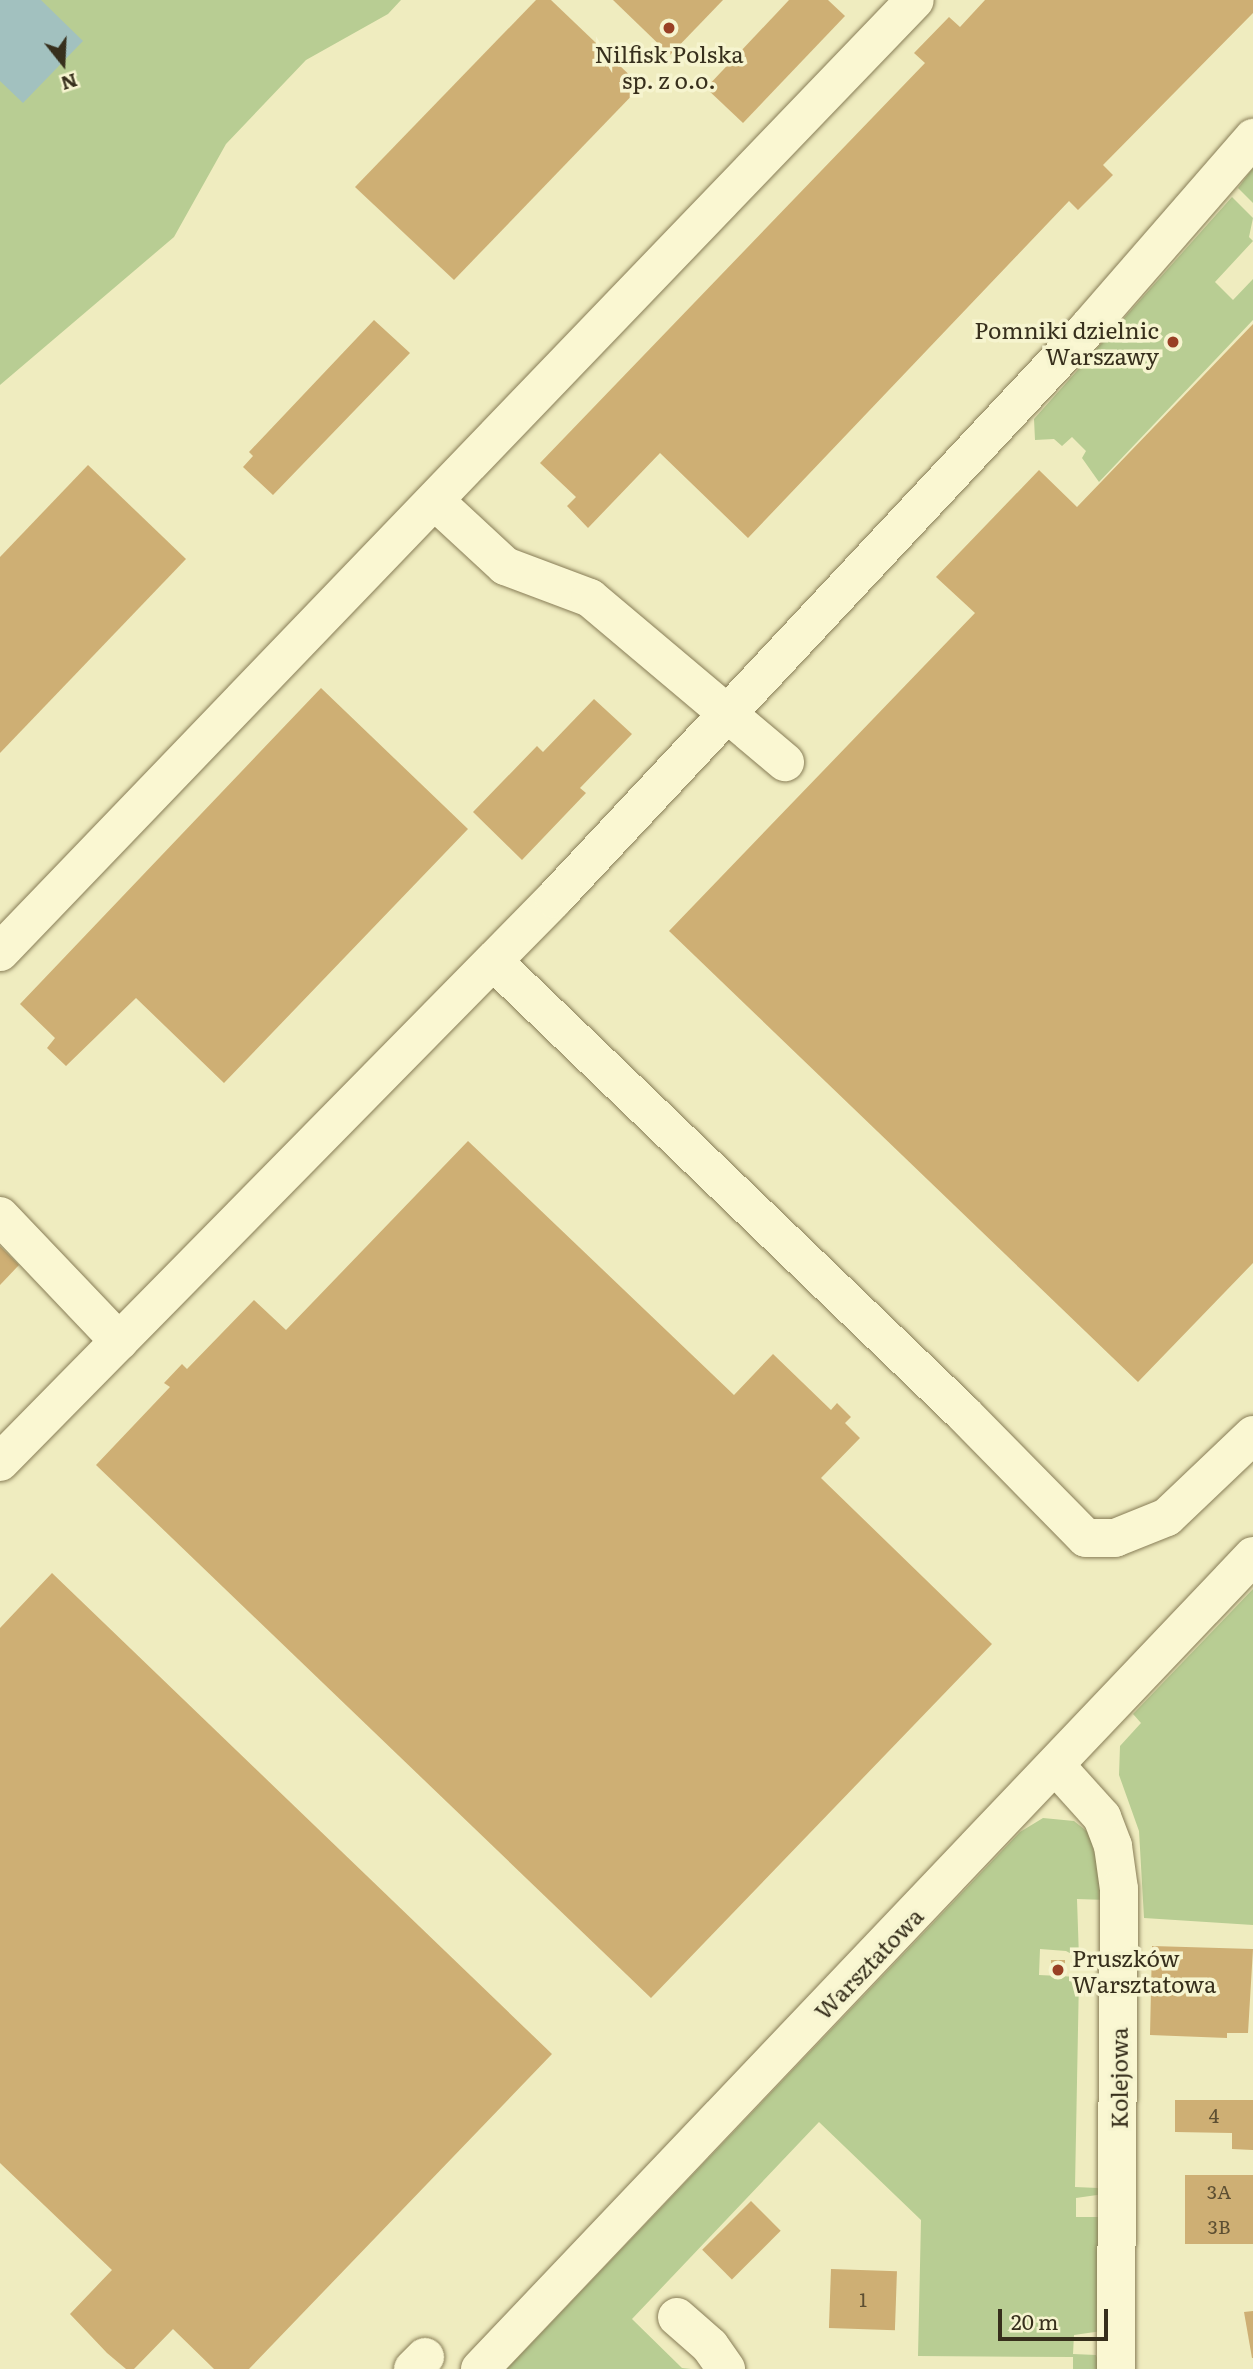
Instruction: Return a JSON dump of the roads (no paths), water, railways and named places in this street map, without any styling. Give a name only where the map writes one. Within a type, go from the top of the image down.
[{"type":"street","points":[[0,952],[436,502],[915,0]]},
{"type":"street","points":[[0,1462],[493,961],[728,713],[1087,328],[1253,138]]},
{"type":"street","points":[[436,502],[505,566],[590,598],[785,762]]},
{"type":"street","points":[[493,961],[964,1414],[1086,1538],[1115,1538],[1167,1517],[1253,1435]]},
{"type":"street","points":[[0,1216],[119,1341]]},
{"type":"street","name":"Warsztatowa","points":[[481,2369],[1253,1556]]},
{"type":"street","name":"Kolejowa","points":[[1056,1766],[1102,1817],[1113,1846],[1118,1880],[1116,2369]]},
{"type":"street","points":[[677,2317],[710,2346],[726,2369]]},
{"type":"water","points":[[0,0],[41,0],[83,41],[23,103],[0,81]]},
{"type":"place","name":"Nilfisk Polska sp. z o.o.","points":[[669,28]]},
{"type":"place","name":"Pomniki dzielnic Warszawy","points":[[1173,342]]},
{"type":"place","name":"Pruszków Warsztatowa","points":[[1058,1970]]}]
